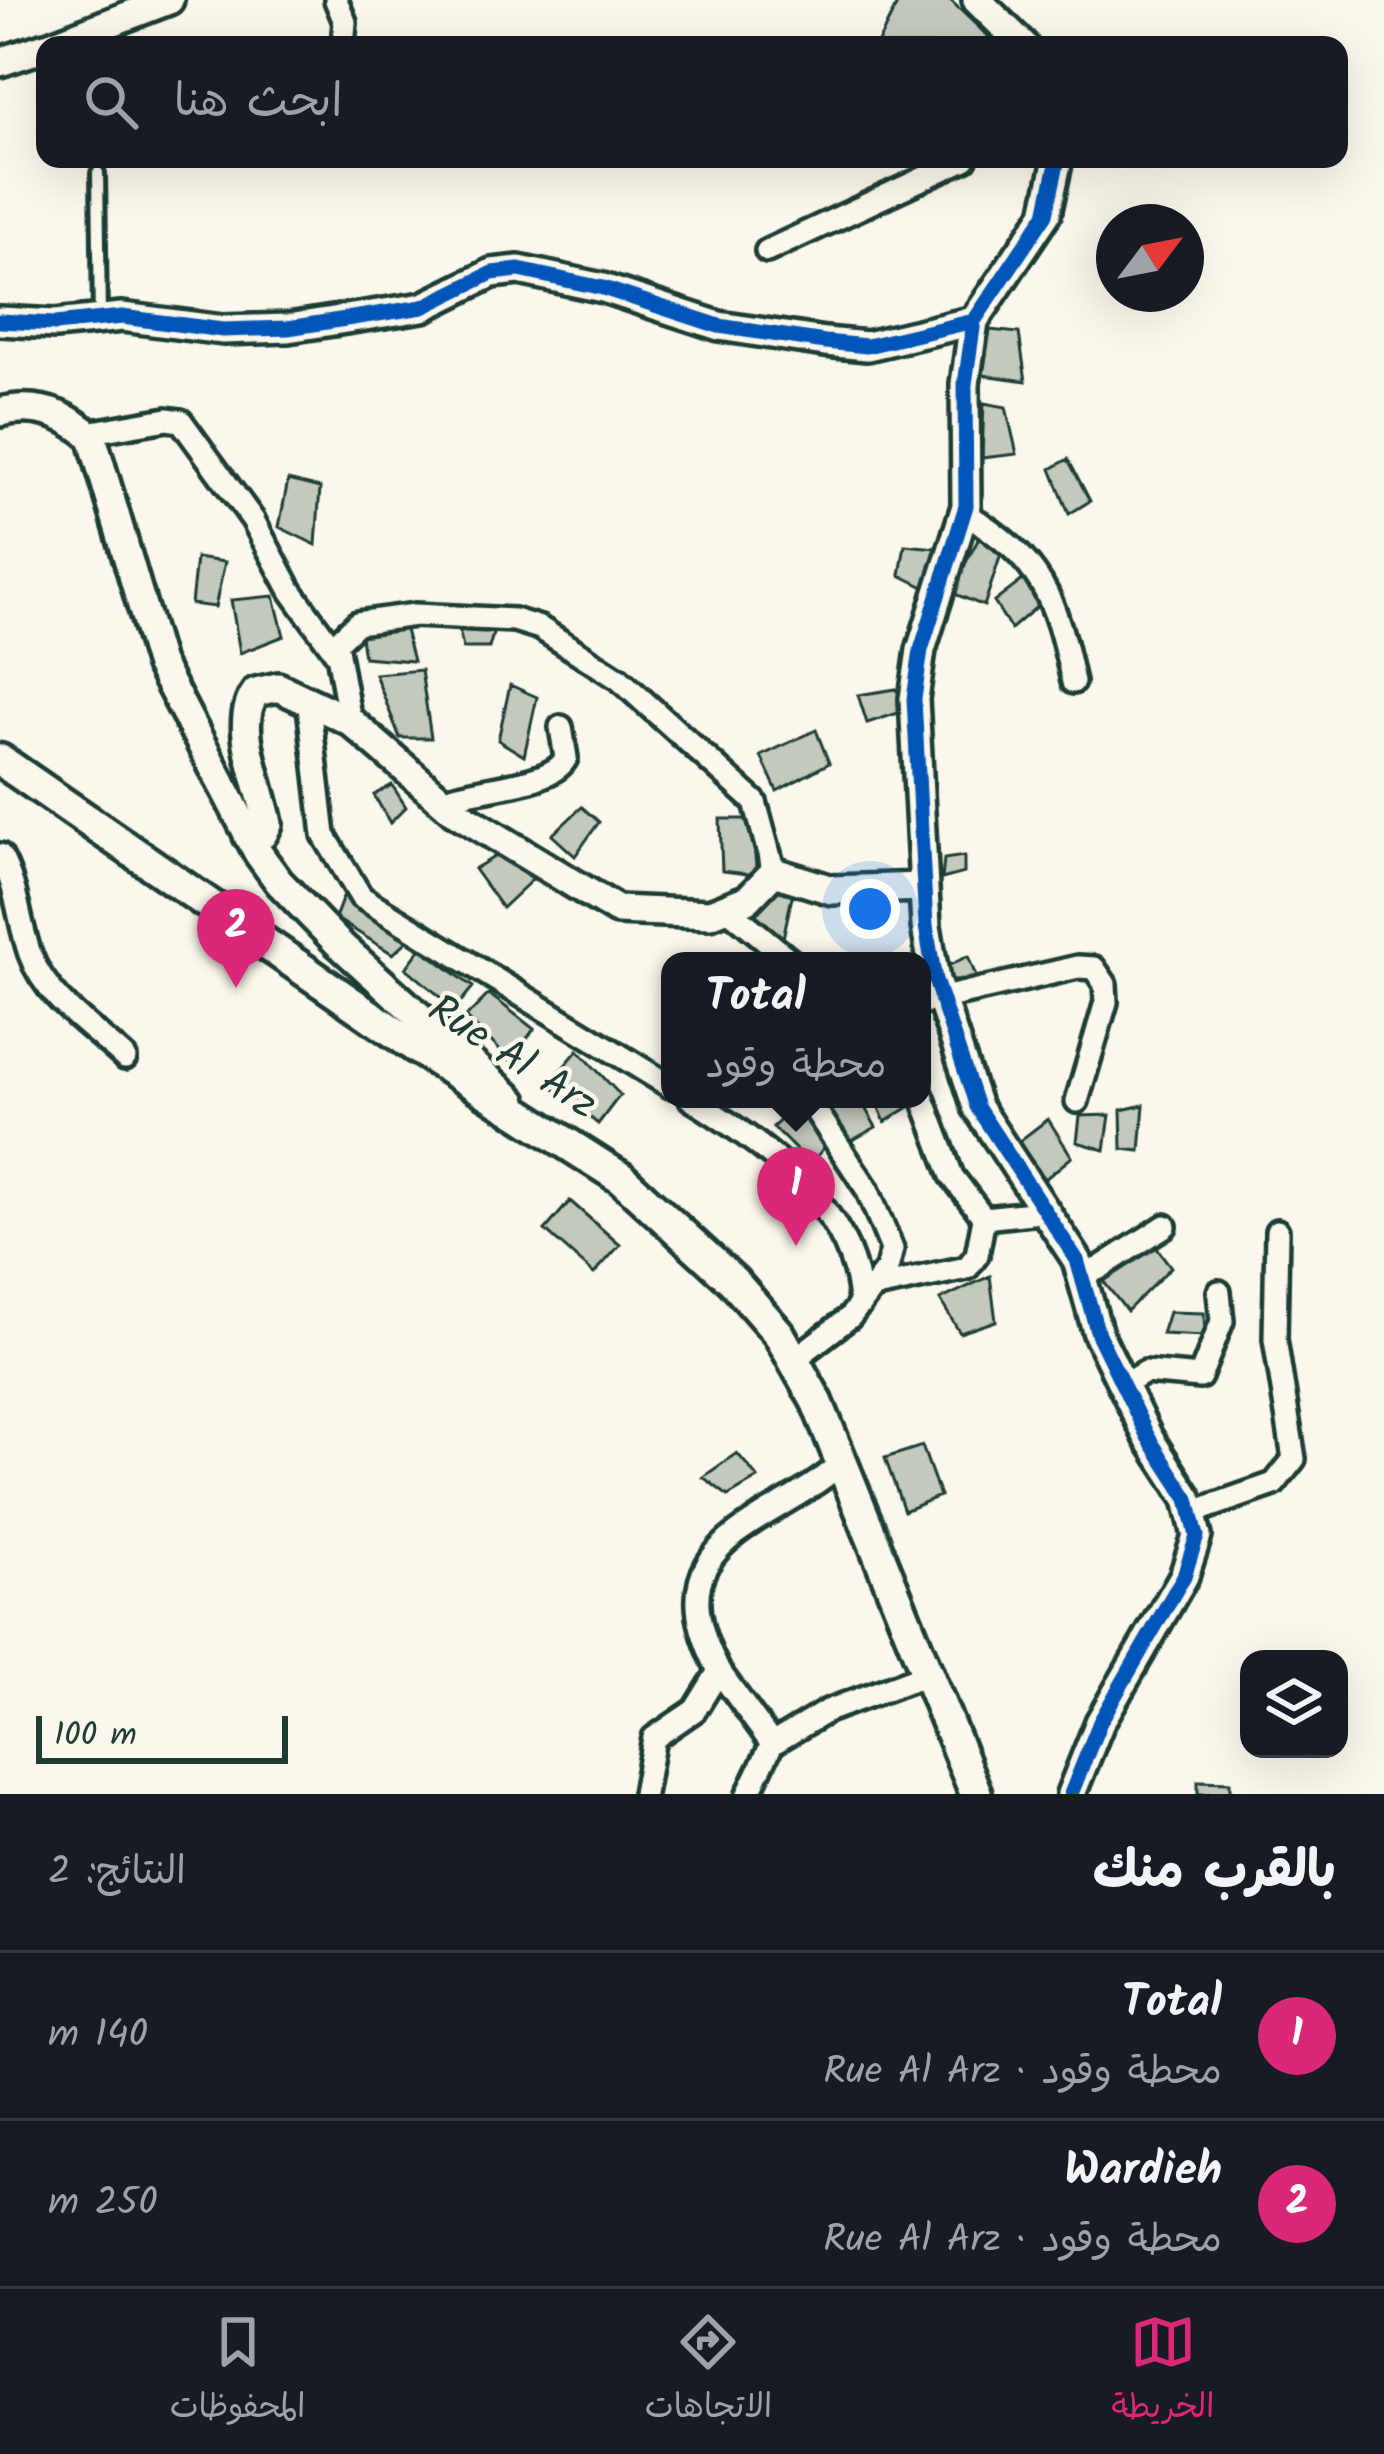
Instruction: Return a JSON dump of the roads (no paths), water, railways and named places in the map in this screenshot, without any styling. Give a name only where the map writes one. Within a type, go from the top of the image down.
[{"type":"main road","name":"Rue Al Arz","points":[[0,760],[414,1046],[622,1178],[733,1281],[795,1359],[843,1462],[976,1794]]},
{"type":"street","points":[[74,36],[169,0]]},
{"type":"street","points":[[336,0],[347,36]]},
{"type":"street","points":[[977,0],[1014,36]]},
{"type":"street","points":[[0,62],[36,50]]},
{"type":"street","points":[[767,251],[946,168]]},
{"type":"street","points":[[928,952],[916,673],[964,514],[965,384],[974,321],[1046,214],[1056,168]]},
{"type":"street","points":[[0,321],[55,324],[122,317],[223,330],[323,324],[423,308],[492,273],[519,270],[603,288],[719,326],[825,342],[867,346],[974,321]]},
{"type":"street","points":[[0,412],[18,408],[64,415],[87,433],[100,454],[159,663],[248,836],[279,882],[338,943],[521,1110]]},
{"type":"street","points":[[87,433],[172,418],[181,422],[260,529],[291,591],[336,653],[350,721]]},
{"type":"street","points":[[964,514],[1015,547],[1035,569],[1051,594],[1072,682]]},
{"type":"street","points":[[336,653],[345,630],[371,619],[484,618],[540,628],[619,679],[755,802],[774,872]]},
{"type":"street","points":[[248,836],[263,834],[268,824],[248,735],[251,698],[278,687],[350,721],[440,801],[617,910],[692,917],[728,909],[748,899],[774,872]]},
{"type":"street","points":[[308,698],[323,835],[361,897],[661,1080]]},
{"type":"street","points":[[440,801],[474,788],[551,775],[566,758],[562,727]]},
{"type":"street","points":[[0,855],[15,884],[31,957],[45,984],[125,1058]]},
{"type":"street","points":[[774,872],[832,890],[924,887]]},
{"type":"street","points":[[728,909],[780,952]]},
{"type":"street","points":[[1071,1794],[1100,1722],[1193,1558],[1194,1512],[1098,1334],[1082,1273],[972,1096],[931,1001],[1078,967],[1094,968],[1105,984],[1106,1002],[1077,1101]]},
{"type":"street","points":[[704,1108],[760,1148],[812,1194],[845,1246],[866,1296]]},
{"type":"street","points":[[795,1359],[840,1328],[891,1260],[891,1241],[861,1177],[814,1108]]},
{"type":"street","points":[[866,1296],[968,1268],[975,1260],[984,1218],[952,1176],[926,1108]]},
{"type":"street","points":[[984,1218],[1041,1212]]},
{"type":"street","points":[[1082,1273],[1098,1269],[1165,1226]]},
{"type":"street","points":[[1194,1512],[1274,1484],[1288,1473],[1294,1459],[1275,1339],[1277,1231]]},
{"type":"street","points":[[1124,1385],[1144,1372],[1200,1377],[1222,1322],[1220,1292]]},
{"type":"street","points":[[772,1744],[719,1671],[706,1643],[699,1609],[703,1574],[714,1551],[751,1518],[821,1482],[843,1462]]},
{"type":"street","points":[[644,1794],[654,1738],[695,1710],[719,1671]]},
{"type":"street","points":[[748,1794],[772,1744],[827,1711],[927,1674]]},
{"type":"lane","points":[[98,173],[100,319]]},
{"type":"place","name":"Wardieh","points":[[236,988]]},
{"type":"place","name":"Total","points":[[796,1246]]}]
